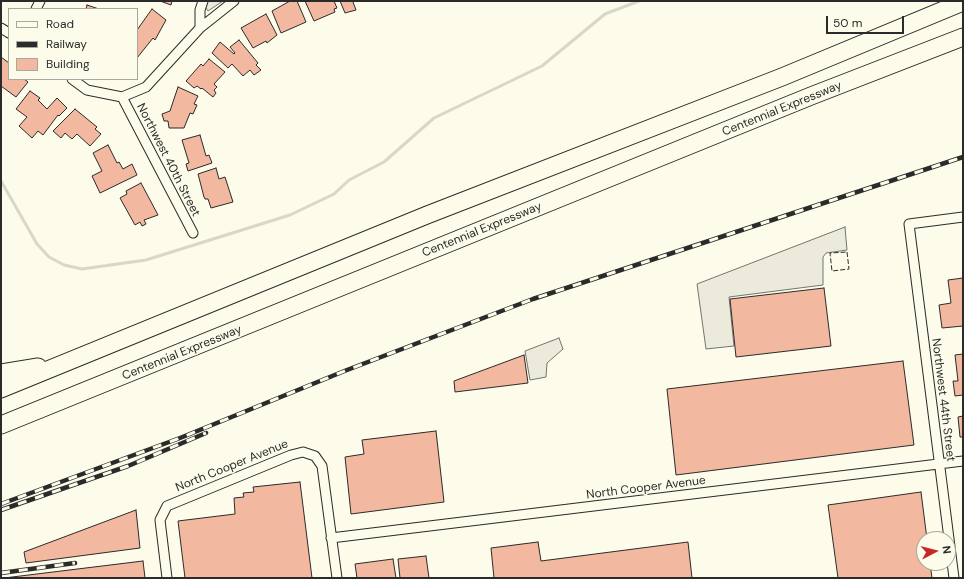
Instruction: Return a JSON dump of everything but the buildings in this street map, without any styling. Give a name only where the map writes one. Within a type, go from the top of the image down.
[{"type":"highway","points":[[874,39],[946,1]]},
{"type":"highway","points":[[1,389],[426,215],[782,77],[963,2]]},
{"type":"highway","name":"Centennial Expressway","points":[[1,425],[811,96],[963,37]]},
{"type":"highway","points":[[1,373],[70,362]]},
{"type":"street","points":[[200,28],[200,10],[203,1]]},
{"type":"street","points":[[73,80],[87,90],[122,97],[146,87],[200,28],[234,1]]},
{"type":"street","name":"Northwest 40th Street","points":[[122,97],[193,233]]},
{"type":"street","name":"Northwest 44th Street","points":[[954,578],[909,224],[963,218]]},
{"type":"street","name":"North Cooper Avenue","points":[[167,578],[160,526],[162,513],[170,504],[291,455],[303,452],[315,456],[322,466],[331,538],[963,462]]},
{"type":"street","points":[[331,538],[336,578]]},
{"type":"shaded area","points":[[208,1],[223,1],[208,11],[206,8]]},
{"type":"shaded area","points":[[845,227],[847,250],[826,253],[823,257],[823,285],[729,297],[734,346],[706,349],[697,284]]},
{"type":"shaded area","points":[[559,338],[563,349],[547,363],[546,377],[530,380],[525,351]]},
{"type":"waterway","points":[[1,181],[37,244],[49,257],[64,265],[82,269],[146,260],[290,215],[334,194],[349,180],[384,162],[434,118],[542,66],[605,14],[639,1]]},
{"type":"railway","points":[[1,504],[180,438],[347,370],[533,299],[963,157]]},
{"type":"railway","points":[[1,510],[128,466],[206,433]]},
{"type":"railway","points":[[1,573],[75,563]]},
{"type":"fence","points":[[847,252],[849,269],[832,271],[830,253],[847,252]]}]
